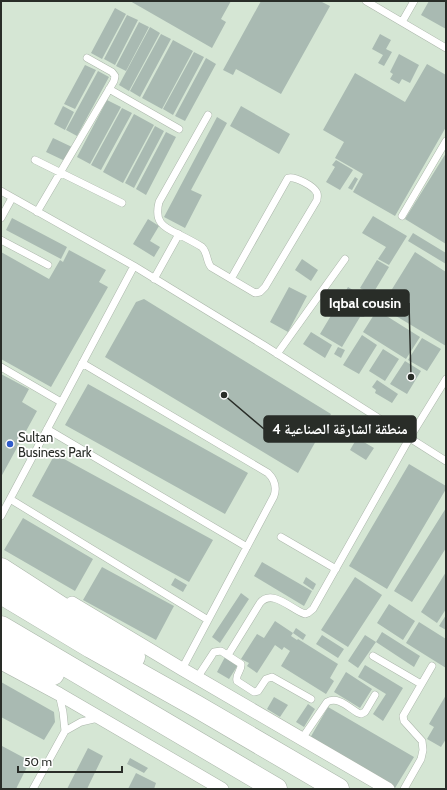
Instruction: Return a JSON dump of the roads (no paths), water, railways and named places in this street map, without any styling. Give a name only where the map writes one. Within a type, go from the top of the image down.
[{"type":"highway","points":[[1,569],[80,620],[151,670],[196,706]]},
{"type":"highway","points":[[1,593],[91,648],[196,706],[338,789]]},
{"type":"highway","points":[[1,627],[276,789]]},
{"type":"highway","points":[[1,647],[36,666],[76,683],[85,686],[100,686]]},
{"type":"street","points":[[1,559],[197,678],[388,789]]},
{"type":"street","points":[[1,663],[59,694],[222,789]]},
{"type":"lane","points":[[366,1],[446,48]]},
{"type":"lane","points":[[402,22],[414,1]]},
{"type":"lane","points":[[37,212],[114,81],[114,73],[87,58]]},
{"type":"lane","points":[[109,89],[179,129]]},
{"type":"lane","points":[[208,114],[159,202],[158,208],[159,220],[162,224],[166,228],[202,246],[207,254],[210,266],[254,293],[263,290],[316,200],[317,194],[313,188],[296,178],[288,178],[232,279]]},
{"type":"lane","points":[[402,216],[446,141]]},
{"type":"lane","points":[[35,160],[122,203]]},
{"type":"lane","points":[[1,191],[134,266],[446,461]]},
{"type":"lane","points":[[1,218],[12,198]]},
{"type":"lane","points":[[154,279],[179,234]]},
{"type":"lane","points":[[1,240],[48,265]]},
{"type":"lane","points":[[277,354],[345,259]]},
{"type":"lane","points":[[2,514],[134,266]]},
{"type":"lane","points":[[82,363],[268,473],[272,477],[276,486],[274,496],[182,669]]},
{"type":"lane","points":[[1,367],[61,402]]},
{"type":"lane","points":[[228,655],[262,600],[265,598],[272,597],[302,613],[308,613],[313,609],[409,438],[446,379]]},
{"type":"lane","points":[[47,429],[247,547]]},
{"type":"lane","points":[[10,499],[208,620]]},
{"type":"lane","points":[[281,537],[336,569]]},
{"type":"lane","points":[[197,678],[214,652],[221,650],[241,664],[236,677],[237,681],[253,691],[258,691],[266,679],[272,677],[311,699]]},
{"type":"lane","points":[[373,656],[421,684]]},
{"type":"lane","points":[[404,789],[421,759],[423,750],[422,741],[404,721],[403,716],[432,666]]},
{"type":"lane","points":[[33,789],[64,731],[64,712],[59,694]]},
{"type":"lane","points":[[302,740],[326,702],[338,700],[361,714],[365,712],[375,695]]},
{"type":"lane","points":[[64,731],[81,722],[100,718]]},
{"type":"place","name":"Iqbal cousin","points":[[411,377]]},
{"type":"place","name":"منطقة الشارقة الصناعية 4","points":[[224,395]]},
{"type":"place","name":"Sultan Business Park","points":[[10,444]]}]
